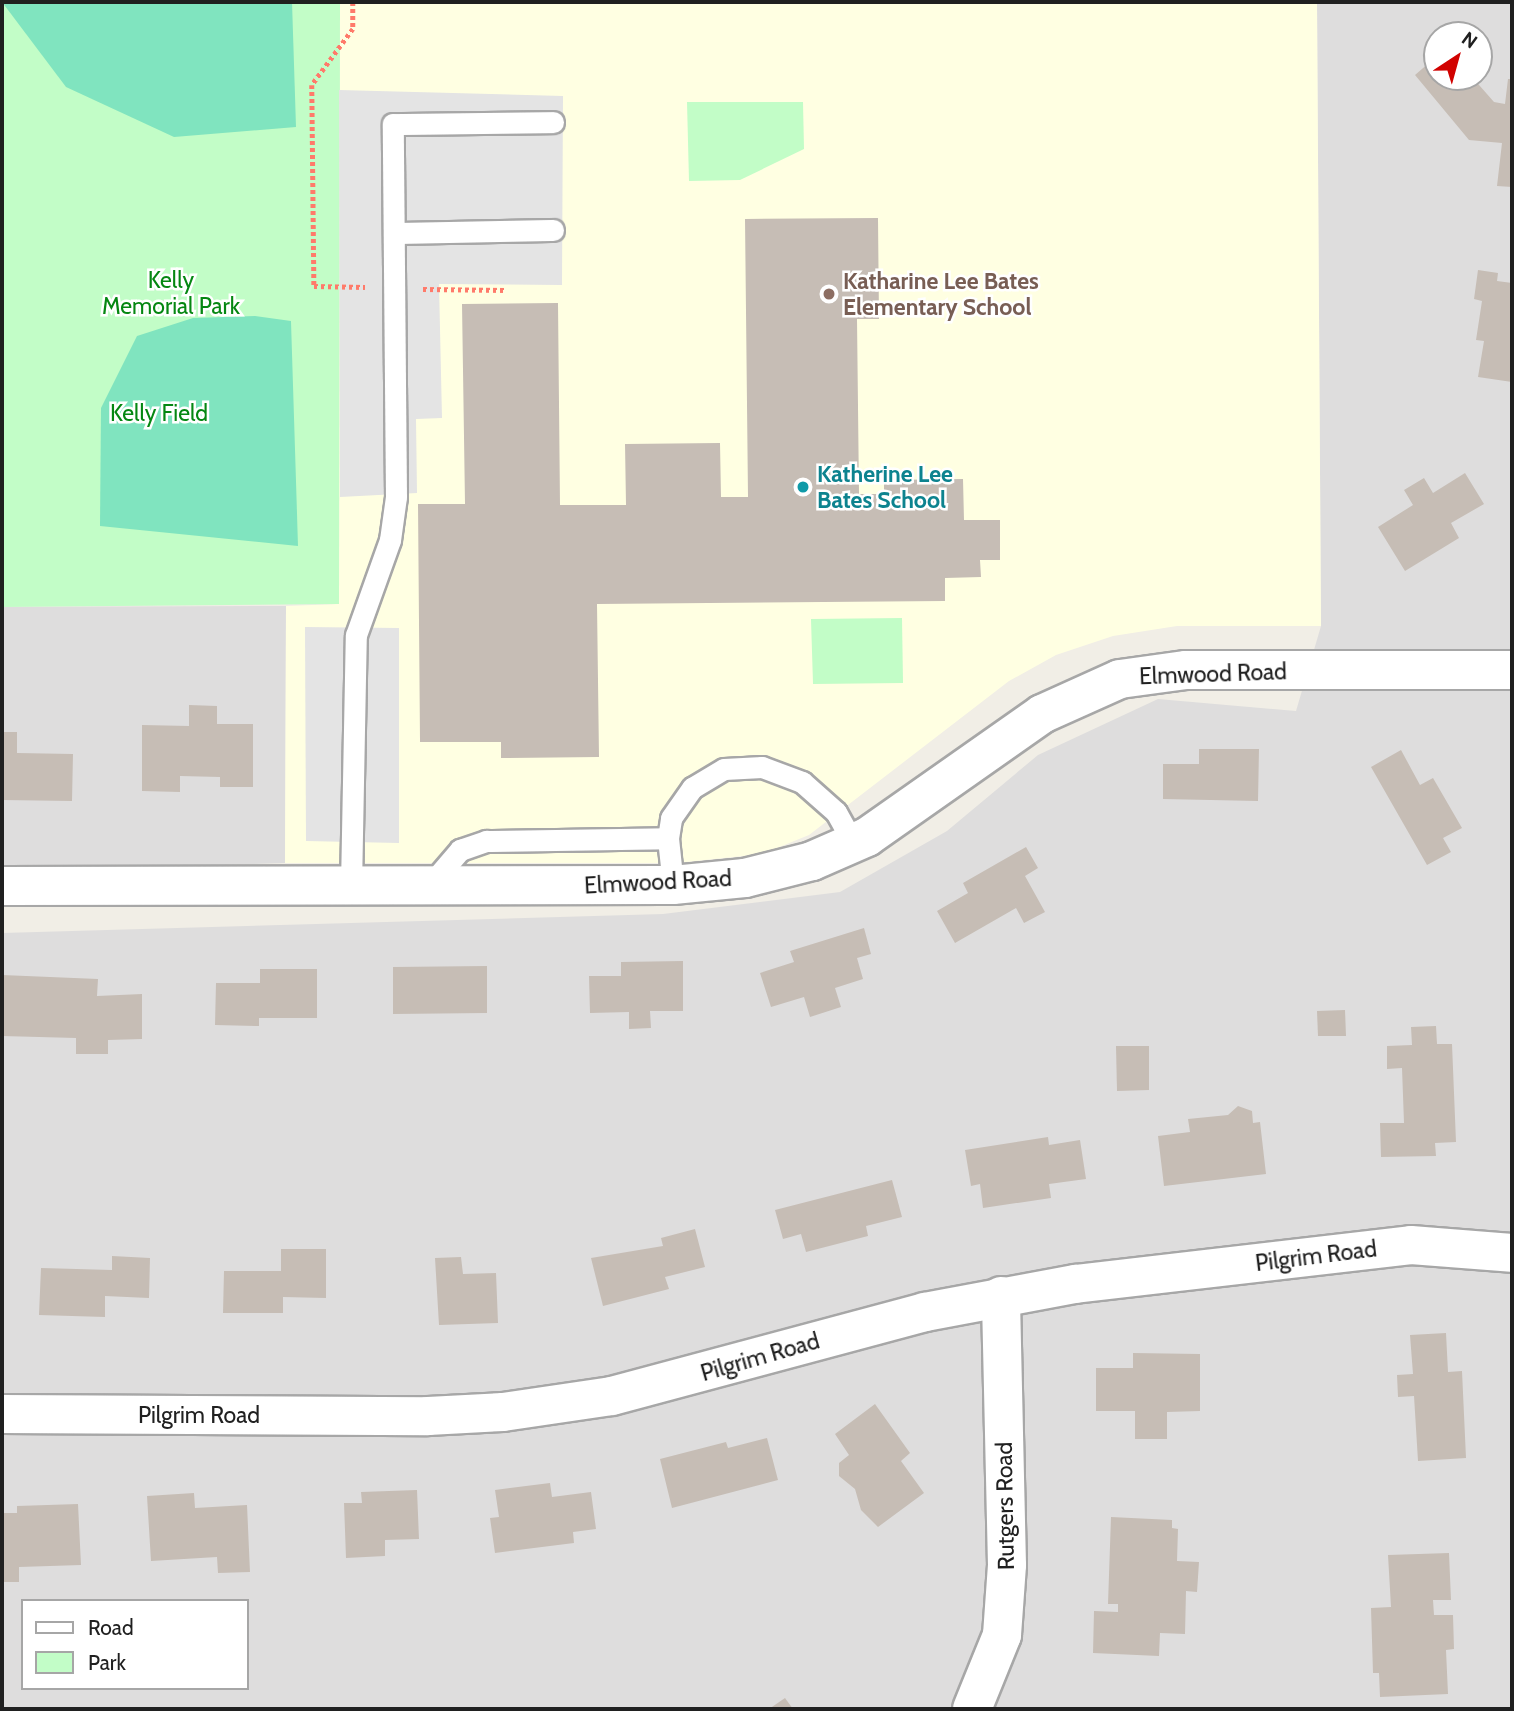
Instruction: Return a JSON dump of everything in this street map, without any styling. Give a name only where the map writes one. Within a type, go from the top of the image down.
[{"type":"street","name":"Elmwood Road","points":[[2,886],[673,886],[768,874],[853,844],[1042,714],[1120,679],[1186,670],[1512,670]]},
{"type":"street","name":"Pilgrim Road","points":[[2,1414],[428,1416],[516,1411],[659,1385],[866,1326],[1001,1296],[1411,1245],[1512,1253]]},
{"type":"street","name":"Rutgers Road","points":[[972,1709],[1002,1635],[1007,1565],[1001,1296]]},
{"type":"lane","points":[[351,886],[356,635],[394,518],[393,124],[553,122]]},
{"type":"lane","points":[[395,233],[553,230]]},
{"type":"lane","points":[[673,886],[668,838],[676,808],[692,788],[714,773],[749,765],[787,774],[815,791],[836,812],[853,844]]},
{"type":"lane","points":[[429,886],[460,849],[486,841],[668,838]]},
{"type":"path","points":[[353,2],[353,29],[313,85],[314,286],[506,290]]},
{"type":"shaded area","name":"Katharine Lee Bates Elementary School","points":[[340,2],[1317,2],[1321,626],[1177,626],[1113,636],[1056,655],[1009,681],[809,835],[762,854],[676,863],[285,863],[286,606],[339,604]]},
{"type":"shaded area","points":[[1317,2],[1512,2],[1512,1709],[2,1709],[2,933],[663,914],[840,892],[947,831],[1038,755],[1158,699],[1296,711],[1321,626]]},
{"type":"shaded area","points":[[339,90],[563,96],[562,285],[439,284],[442,418],[416,419],[417,493],[340,497]]},
{"type":"shaded area","points":[[286,606],[285,863],[2,872],[2,607]]},
{"type":"shaded area","points":[[305,627],[399,628],[399,843],[306,841]]},
{"type":"green space","name":"Kelly Memorial Park","points":[[2,2],[340,2],[339,604],[2,607]]},
{"type":"green space","points":[[2,2],[292,2],[296,127],[174,137],[66,87]]},
{"type":"green space","points":[[687,102],[803,102],[804,149],[740,180],[689,181]]},
{"type":"green space","name":"Kelly Field","points":[[255,316],[291,321],[298,546],[100,526],[101,408],[137,336],[193,318]]},
{"type":"green space","points":[[902,618],[903,683],[813,684],[811,619]]},
{"type":"building","points":[[1423,68],[1423,85],[1415,75]]},
{"type":"building","points":[[1508,79],[1512,79],[1512,187],[1497,186],[1502,143],[1469,140],[1428,91],[1484,91],[1494,102],[1505,104]]},
{"type":"building","name":"Katherine Lee Bates School","points":[[878,218],[879,319],[857,319],[859,494],[884,494],[884,480],[963,479],[964,520],[1000,520],[1000,560],[980,560],[981,577],[945,578],[945,601],[597,604],[599,757],[501,758],[501,742],[420,742],[418,504],[465,504],[462,304],[558,303],[560,505],[626,505],[625,444],[720,443],[721,497],[748,497],[745,219]]},
{"type":"building","points":[[1478,270],[1498,273],[1497,281],[1512,283],[1512,382],[1478,377],[1484,341],[1476,340],[1482,301],[1474,299]]},
{"type":"building","points":[[1465,473],[1484,504],[1451,523],[1459,538],[1405,571],[1378,527],[1413,505],[1404,490],[1424,478],[1433,493]]},
{"type":"building","points":[[189,705],[217,706],[217,724],[253,724],[253,787],[220,787],[220,777],[180,776],[180,792],[142,791],[142,725],[189,726]]},
{"type":"building","points":[[2,732],[17,732],[17,753],[73,754],[72,801],[2,800]]},
{"type":"building","points":[[1199,749],[1259,749],[1258,801],[1163,799],[1163,764],[1199,764]]},
{"type":"building","points":[[1401,750],[1420,785],[1433,778],[1462,828],[1443,838],[1451,852],[1427,865],[1371,767]]},
{"type":"building","points":[[1026,847],[1038,868],[1025,876],[1045,912],[1024,923],[1016,908],[955,943],[937,911],[968,893],[963,883]]},
{"type":"building","points":[[864,928],[871,954],[857,958],[863,979],[835,988],[841,1007],[810,1017],[804,997],[771,1007],[760,973],[794,962],[790,951]]},
{"type":"building","points":[[683,961],[683,1011],[650,1011],[651,1028],[629,1029],[629,1012],[590,1013],[589,976],[621,976],[621,962]]},
{"type":"building","points":[[487,966],[487,1013],[393,1014],[393,967]]},
{"type":"building","points":[[260,969],[317,969],[317,1018],[259,1018],[259,1026],[215,1025],[216,983],[260,983]]},
{"type":"building","points":[[2,975],[98,979],[97,996],[142,994],[142,1039],[108,1040],[108,1054],[76,1054],[76,1038],[2,1036]]},
{"type":"building","points":[[1345,1010],[1346,1036],[1318,1036],[1317,1011]]},
{"type":"building","points":[[1436,1026],[1437,1044],[1452,1044],[1456,1142],[1435,1143],[1436,1156],[1381,1157],[1380,1123],[1404,1123],[1402,1068],[1387,1069],[1387,1046],[1412,1045],[1411,1027]]},
{"type":"building","points":[[1116,1046],[1149,1046],[1149,1090],[1117,1091]]},
{"type":"building","points":[[1238,1106],[1252,1111],[1253,1123],[1260,1122],[1266,1174],[1164,1186],[1158,1136],[1190,1132],[1188,1119],[1228,1115]]},
{"type":"building","points":[[1048,1137],[1049,1145],[1080,1140],[1086,1179],[1049,1184],[1051,1198],[983,1208],[980,1184],[971,1186],[965,1150]]},
{"type":"building","points":[[892,1180],[902,1217],[866,1226],[868,1236],[806,1252],[801,1234],[783,1239],[775,1210]]},
{"type":"building","points":[[695,1229],[705,1267],[665,1277],[669,1289],[603,1306],[591,1258],[663,1246],[661,1238]]},
{"type":"building","points":[[281,1249],[326,1249],[326,1298],[283,1297],[283,1313],[223,1313],[224,1271],[281,1271]]},
{"type":"building","points":[[112,1256],[150,1258],[149,1298],[105,1296],[105,1317],[39,1315],[41,1268],[112,1270]]},
{"type":"building","points":[[461,1257],[463,1274],[496,1273],[498,1323],[439,1325],[435,1258]]},
{"type":"building","points":[[1446,1333],[1448,1372],[1462,1371],[1466,1458],[1418,1461],[1414,1396],[1398,1397],[1397,1375],[1413,1374],[1410,1335]]},
{"type":"building","points":[[1133,1353],[1200,1354],[1200,1411],[1167,1412],[1167,1439],[1135,1439],[1135,1411],[1096,1411],[1096,1368],[1133,1368]]},
{"type":"building","points":[[875,1404],[910,1453],[901,1461],[924,1493],[878,1527],[861,1510],[855,1489],[839,1476],[839,1463],[849,1455],[835,1434]]},
{"type":"building","points":[[767,1438],[778,1480],[672,1508],[660,1459],[726,1442],[728,1448]]},
{"type":"building","points":[[550,1483],[552,1497],[591,1492],[596,1529],[573,1532],[574,1543],[495,1553],[490,1518],[499,1517],[495,1490]]},
{"type":"building","points":[[417,1490],[419,1539],[385,1540],[385,1556],[346,1558],[344,1503],[362,1503],[361,1492]]},
{"type":"building","points":[[194,1493],[195,1508],[247,1505],[250,1572],[218,1573],[217,1557],[151,1561],[147,1496]]},
{"type":"building","points":[[78,1504],[81,1565],[19,1567],[19,1582],[2,1582],[2,1513],[17,1513],[17,1506]]},
{"type":"building","points":[[1111,1517],[1172,1520],[1172,1528],[1178,1529],[1177,1561],[1199,1562],[1197,1592],[1186,1591],[1185,1634],[1160,1633],[1159,1656],[1093,1653],[1094,1611],[1118,1612],[1118,1604],[1108,1604]]},
{"type":"building","points":[[1449,1553],[1451,1600],[1433,1600],[1434,1615],[1453,1615],[1454,1649],[1446,1650],[1448,1694],[1380,1697],[1379,1673],[1373,1673],[1371,1608],[1391,1607],[1388,1555]]},
{"type":"building","points":[[785,1698],[793,1709],[769,1709]]},
{"type":"place","name":"Katharine Lee Bates Elementary School","points":[[829,294]]},
{"type":"place","name":"Katherine Lee Bates School","points":[[803,487]]}]
